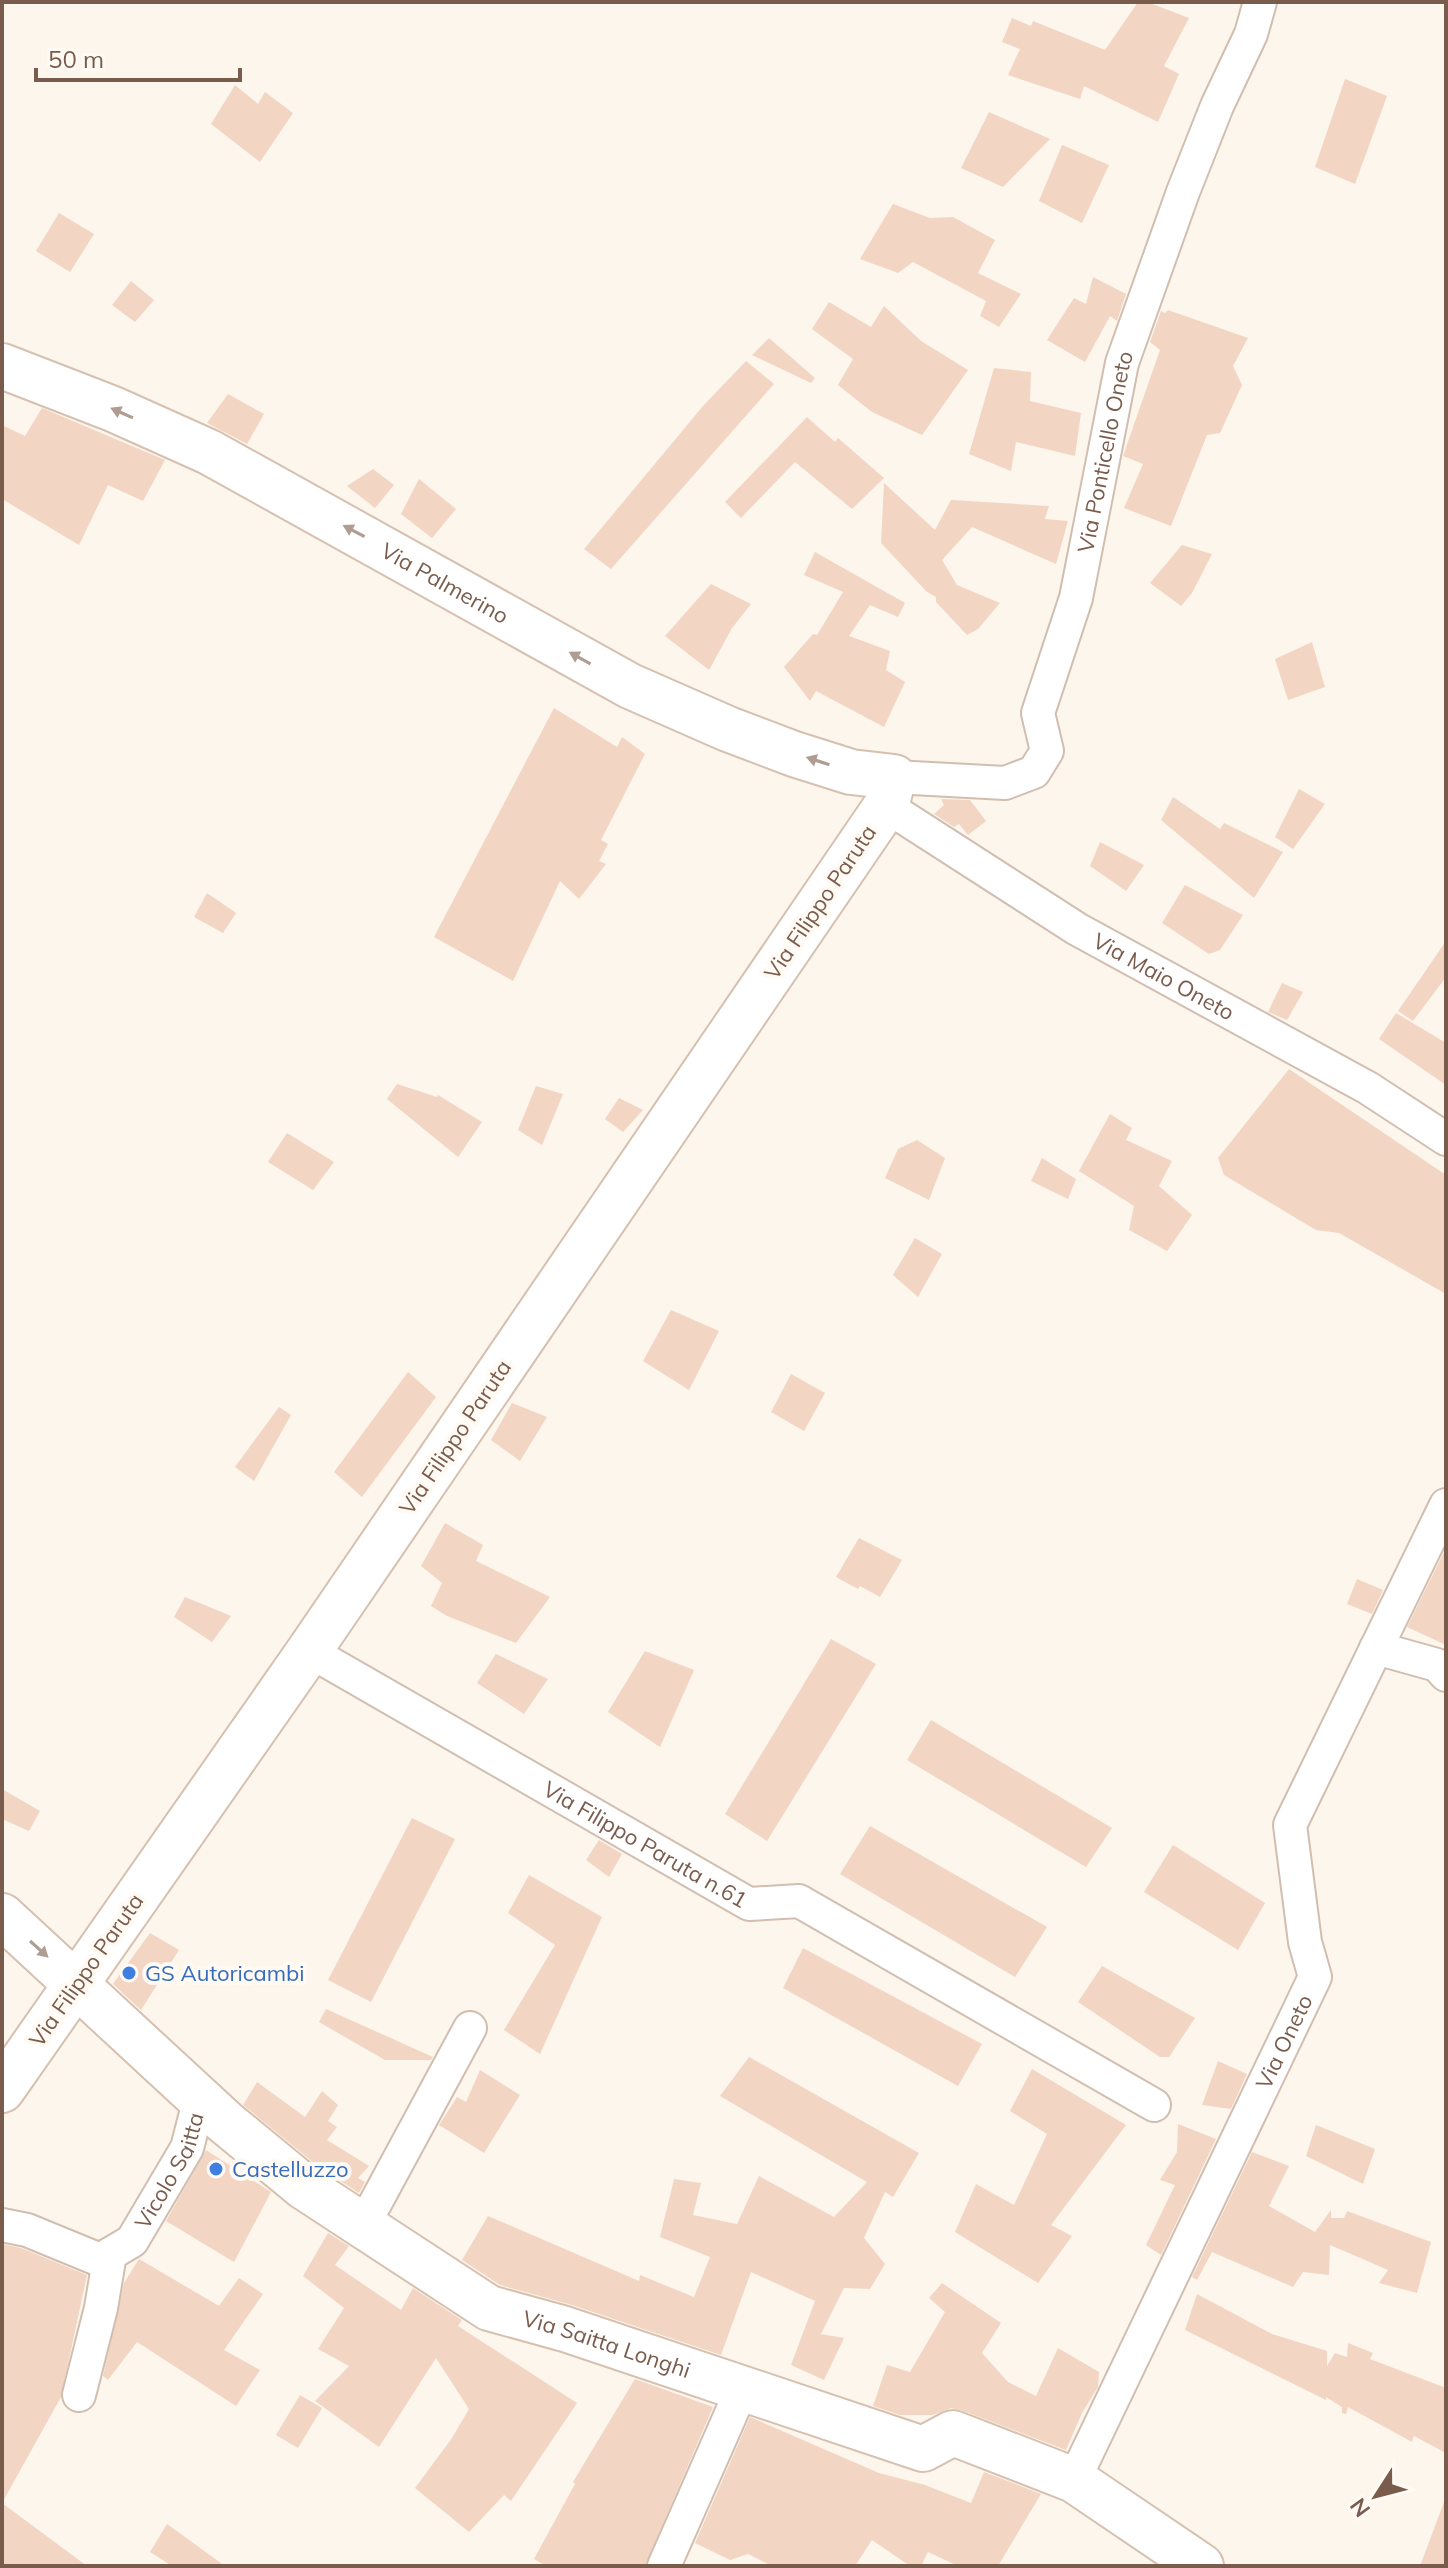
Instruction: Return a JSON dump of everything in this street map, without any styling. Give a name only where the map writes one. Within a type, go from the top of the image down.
[{"type":"street","name":"Via Ponticello Oneto","points":[[890,792],[1005,783],[1034,772],[1047,751],[1038,713],[1076,598],[1122,363],[1183,192],[1217,106],[1251,34],[1260,2]]},
{"type":"street","name":"Via Palmerino","points":[[2,366],[100,404],[209,452],[630,686],[728,729],[851,772],[890,792]]},
{"type":"street","name":"Via Maio Oneto","points":[[890,792],[1077,929],[1368,1088],[1446,1139]]},
{"type":"street","name":"Via Filippo Paruta","points":[[2,2090],[309,1651],[890,792]]},
{"type":"street","name":"Via Oneto","points":[[1074,2480],[1315,1977],[1305,1942],[1290,1825],[1446,1505]]},
{"type":"street","points":[[1376,1648],[1437,1665],[1446,1675]]},
{"type":"street","name":"Via Filippo Paruta n.61","points":[[309,1651],[749,1904],[799,1901],[1154,2105]]},
{"type":"street","name":"Via Saitta Longhi","points":[[2,1916],[225,2122],[304,2187],[489,2308],[565,2329],[923,2449],[953,2433],[1074,2480],[1201,2566]]},
{"type":"street","points":[[363,2226],[470,2028]]},
{"type":"street","name":"Vicolo Saitta","points":[[110,2254],[132,2241],[187,2148],[200,2098]]},
{"type":"street","points":[[2,2225],[27,2230],[100,2260],[110,2254]]},
{"type":"street","points":[[79,2395],[101,2308],[110,2254]]},
{"type":"street","points":[[664,2566],[742,2389]]},
{"type":"building","points":[[1138,2],[1147,2],[1189,18],[1164,66],[1179,74],[1158,122],[1084,86],[1080,99],[1008,75],[1020,49],[1002,42],[1012,18],[1031,26],[1033,21],[1105,50]]},
{"type":"building","points":[[1345,79],[1387,96],[1355,184],[1315,167]]},
{"type":"building","points":[[235,85],[258,104],[265,92],[293,113],[260,162],[211,124]]},
{"type":"building","points":[[989,112],[1050,139],[1003,187],[961,168]]},
{"type":"building","points":[[1062,145],[1109,165],[1082,223],[1039,201]]},
{"type":"building","points":[[893,204],[930,218],[953,217],[995,240],[978,273],[1021,294],[999,327],[980,316],[986,301],[913,262],[898,273],[860,259]]},
{"type":"building","points":[[59,213],[94,234],[70,272],[36,251]]},
{"type":"building","points":[[1093,277],[1126,294],[1117,321],[1110,316],[1085,362],[1047,340],[1074,298],[1086,304]]},
{"type":"building","points":[[131,281],[154,300],[135,322],[112,305]]},
{"type":"building","points":[[829,302],[871,327],[884,306],[921,341],[968,370],[922,435],[872,412],[838,385],[853,359],[812,329]]},
{"type":"building","points":[[1168,310],[1248,338],[1233,366],[1242,385],[1220,433],[1207,435],[1171,526],[1124,508],[1143,464],[1123,456],[1160,350],[1150,342],[1161,311],[1165,313]]},
{"type":"building","points":[[769,338],[815,378],[811,383],[752,355]]},
{"type":"building","points":[[746,361],[774,384],[611,569],[584,549],[703,406]]},
{"type":"building","points":[[994,368],[1031,372],[1030,401],[1081,413],[1075,456],[1016,442],[1011,471],[969,454]]},
{"type":"building","points":[[228,394],[264,414],[247,444],[207,423]]},
{"type":"building","points":[[42,408],[165,460],[143,501],[108,485],[79,545],[2,499],[2,425],[25,436]]},
{"type":"building","points":[[807,417],[835,442],[838,438],[884,478],[852,509],[795,462],[741,518],[725,502]]},
{"type":"building","points":[[373,469],[394,485],[375,508],[347,486]]},
{"type":"building","points":[[419,479],[456,509],[432,538],[401,514]]},
{"type":"building","points":[[884,483],[935,530],[951,500],[1049,506],[1045,519],[1068,521],[1056,564],[972,527],[942,560],[957,585],[1000,603],[978,629],[967,635],[936,602],[936,597],[927,592],[881,543]]},
{"type":"building","points":[[1182,545],[1212,554],[1192,593],[1181,606],[1150,583]]},
{"type":"building","points":[[815,552],[905,603],[898,617],[870,605],[849,636],[890,651],[886,670],[905,682],[884,727],[816,691],[810,701],[784,667],[813,634],[817,635],[843,592],[804,575]]},
{"type":"building","points":[[711,584],[751,604],[732,628],[709,670],[665,636]]},
{"type":"building","points":[[1312,642],[1325,687],[1288,700],[1275,659]]},
{"type":"building","points":[[554,708],[617,747],[622,737],[645,754],[601,840],[608,844],[599,861],[606,864],[579,899],[560,881],[513,981],[434,937]]},
{"type":"building","points":[[1299,789],[1325,804],[1293,849],[1275,837]]},
{"type":"building","points":[[1173,797],[1220,829],[1224,823],[1283,852],[1254,898],[1161,820]]},
{"type":"building","points":[[941,799],[970,800],[986,821],[968,835],[959,824],[954,827],[934,814],[944,805]]},
{"type":"building","points":[[1100,842],[1144,865],[1126,891],[1090,866]]},
{"type":"building","points":[[1185,885],[1243,915],[1220,950],[1209,954],[1162,923]]},
{"type":"building","points":[[207,893],[236,913],[223,933],[194,917]]},
{"type":"building","points":[[1446,941],[1446,977],[1413,1021],[1398,1011]]},
{"type":"building","points":[[1282,983],[1303,992],[1287,1020],[1268,1012]]},
{"type":"building","points":[[1396,1013],[1446,1043],[1446,1085],[1379,1039]]},
{"type":"building","points":[[1289,1069],[1446,1175],[1446,1294],[1339,1233],[1316,1230],[1224,1175],[1218,1158]]},
{"type":"building","points":[[397,1084],[438,1095],[482,1122],[458,1157],[387,1099]]},
{"type":"building","points":[[536,1086],[563,1094],[542,1145],[518,1130]]},
{"type":"building","points":[[619,1098],[643,1110],[623,1132],[605,1119]]},
{"type":"building","points":[[1110,1114],[1132,1128],[1126,1140],[1172,1161],[1159,1186],[1192,1215],[1167,1251],[1129,1230],[1134,1206],[1079,1171]]},
{"type":"building","points":[[287,1133],[334,1162],[313,1190],[268,1162]]},
{"type":"building","points":[[917,1140],[945,1158],[929,1200],[885,1178],[898,1149]]},
{"type":"building","points":[[1042,1158],[1076,1179],[1068,1199],[1031,1181]]},
{"type":"building","points":[[915,1238],[942,1254],[918,1297],[893,1275]]},
{"type":"building","points":[[671,1310],[719,1331],[689,1390],[643,1361]]},
{"type":"building","points":[[408,1372],[436,1397],[362,1497],[334,1472]]},
{"type":"building","points":[[791,1374],[825,1393],[804,1431],[771,1412]]},
{"type":"building","points":[[512,1403],[547,1417],[520,1461],[491,1440]]},
{"type":"building","points":[[279,1407],[291,1415],[254,1481],[235,1467]]},
{"type":"building","points":[[445,1523],[483,1545],[476,1561],[550,1597],[516,1643],[447,1616],[431,1606],[442,1583],[421,1566]]},
{"type":"building","points":[[859,1538],[902,1560],[880,1597],[836,1577]]},
{"type":"building","points":[[1446,1548],[1446,1645],[1407,1627]]},
{"type":"building","points":[[1357,1579],[1383,1590],[1372,1614],[1347,1604]]},
{"type":"building","points":[[185,1597],[231,1616],[212,1642],[174,1617]]},
{"type":"building","points":[[831,1639],[876,1664],[767,1841],[725,1814]]},
{"type":"building","points":[[645,1651],[694,1670],[660,1747],[608,1712]]},
{"type":"building","points":[[496,1654],[548,1679],[524,1714],[477,1683]]},
{"type":"building","points":[[931,1720],[1112,1828],[1086,1867],[907,1760]]},
{"type":"building","points":[[2,1789],[40,1811],[29,1831],[2,1819]]},
{"type":"building","points":[[412,1818],[455,1839],[371,2002],[328,1980]]},
{"type":"building","points":[[870,1826],[1047,1927],[1015,1977],[840,1874]]},
{"type":"building","points":[[599,1840],[622,1854],[609,1877],[586,1860]]},
{"type":"building","points":[[1173,1845],[1265,1903],[1238,1950],[1144,1892]]},
{"type":"building","points":[[529,1875],[602,1917],[540,2054],[504,2030],[555,1945],[508,1913]]},
{"type":"building","points":[[150,1933],[179,1950],[141,2010],[113,1984]]},
{"type":"building","points":[[803,1948],[982,2044],[958,2086],[783,1988]]},
{"type":"building","points":[[1102,1966],[1195,2018],[1169,2057],[1160,2057],[1078,2002]]},
{"type":"building","points":[[326,2009],[433,2057],[431,2060],[385,2060],[319,2022]]},
{"type":"building","points":[[749,2057],[919,2153],[893,2197],[885,2192],[864,2238],[885,2264],[870,2289],[844,2288],[821,2334],[844,2338],[824,2380],[791,2365],[815,2301],[751,2272],[721,2355],[572,2305],[500,2285],[462,2260],[488,2216],[639,2281],[640,2275],[694,2297],[710,2257],[660,2237],[674,2179],[701,2183],[693,2215],[737,2224],[759,2176],[834,2217],[867,2182],[720,2096]]},
{"type":"building","points":[[1218,2061],[1247,2074],[1231,2109],[1202,2105]]},
{"type":"building","points":[[1032,2069],[1126,2125],[1051,2225],[1072,2236],[1038,2283],[955,2232],[976,2184],[1014,2205],[1047,2134],[1010,2111]]},
{"type":"building","points":[[480,2070],[520,2095],[484,2153],[439,2125],[457,2097],[466,2102]]},
{"type":"building","points":[[257,2082],[305,2117],[322,2091],[338,2105],[328,2121],[337,2127],[327,2140],[369,2166],[358,2178],[365,2182],[359,2193],[319,2167],[243,2105]]},
{"type":"building","points":[[1178,2124],[1216,2139],[1161,2255],[1146,2245],[1175,2185],[1160,2180],[1177,2152]]},
{"type":"building","points":[[1316,2125],[1375,2149],[1363,2184],[1306,2156]]},
{"type":"building","points":[[206,2150],[271,2192],[234,2262],[166,2221]]},
{"type":"building","points":[[1252,2152],[1289,2166],[1269,2206],[1315,2232],[1331,2210],[1331,2218],[1344,2218],[1347,2211],[1431,2242],[1417,2293],[1379,2283],[1388,2270],[1330,2245],[1329,2275],[1303,2272],[1293,2287],[1212,2252],[1197,2280],[1192,2277]]},
{"type":"building","points":[[328,2233],[349,2246],[335,2265],[401,2310],[413,2288],[462,2320],[458,2326],[577,2403],[511,2501],[504,2495],[469,2532],[415,2488],[469,2409],[436,2358],[379,2447],[315,2401],[349,2366],[318,2349],[344,2308],[303,2276]]},
{"type":"building","points":[[2,2244],[21,2248],[87,2275],[61,2397],[2,2503]]},
{"type":"building","points":[[139,2259],[219,2306],[239,2278],[263,2294],[224,2350],[260,2370],[236,2406],[137,2342],[108,2380],[103,2376],[124,2283]]},
{"type":"building","points":[[942,2283],[1001,2323],[982,2353],[1008,2382],[1036,2396],[1058,2348],[1099,2372],[1098,2387],[1082,2413],[1066,2450],[961,2410],[951,2408],[933,2415],[900,2415],[873,2406],[887,2365],[910,2372],[945,2312],[929,2298]]},
{"type":"building","points":[[1197,2294],[1272,2334],[1327,2351],[1327,2366],[1335,2353],[1347,2357],[1348,2343],[1373,2353],[1370,2359],[1446,2388],[1446,2453],[1414,2436],[1412,2442],[1348,2407],[1346,2414],[1342,2413],[1342,2407],[1326,2397],[1326,2400],[1185,2330]]},
{"type":"building","points":[[635,2379],[713,2407],[645,2566],[546,2566],[534,2559],[575,2484],[573,2482]]},
{"type":"building","points":[[300,2395],[322,2408],[298,2448],[276,2435]]},
{"type":"building","points":[[750,2417],[879,2473],[925,2485],[971,2503],[984,2472],[1041,2494],[998,2566],[958,2566],[928,2552],[921,2566],[910,2566],[872,2540],[855,2566],[772,2566],[748,2554],[730,2560],[695,2543]]},
{"type":"building","points":[[1444,2502],[1446,2566],[1420,2566]]},
{"type":"building","points":[[2,2503],[87,2566],[2,2566]]},
{"type":"building","points":[[167,2524],[225,2566],[172,2566],[150,2552]]},
{"type":"place","name":"GS Autoricambi","points":[[129,1973]]},
{"type":"place","name":"Castelluzzo","points":[[216,2169]]}]
